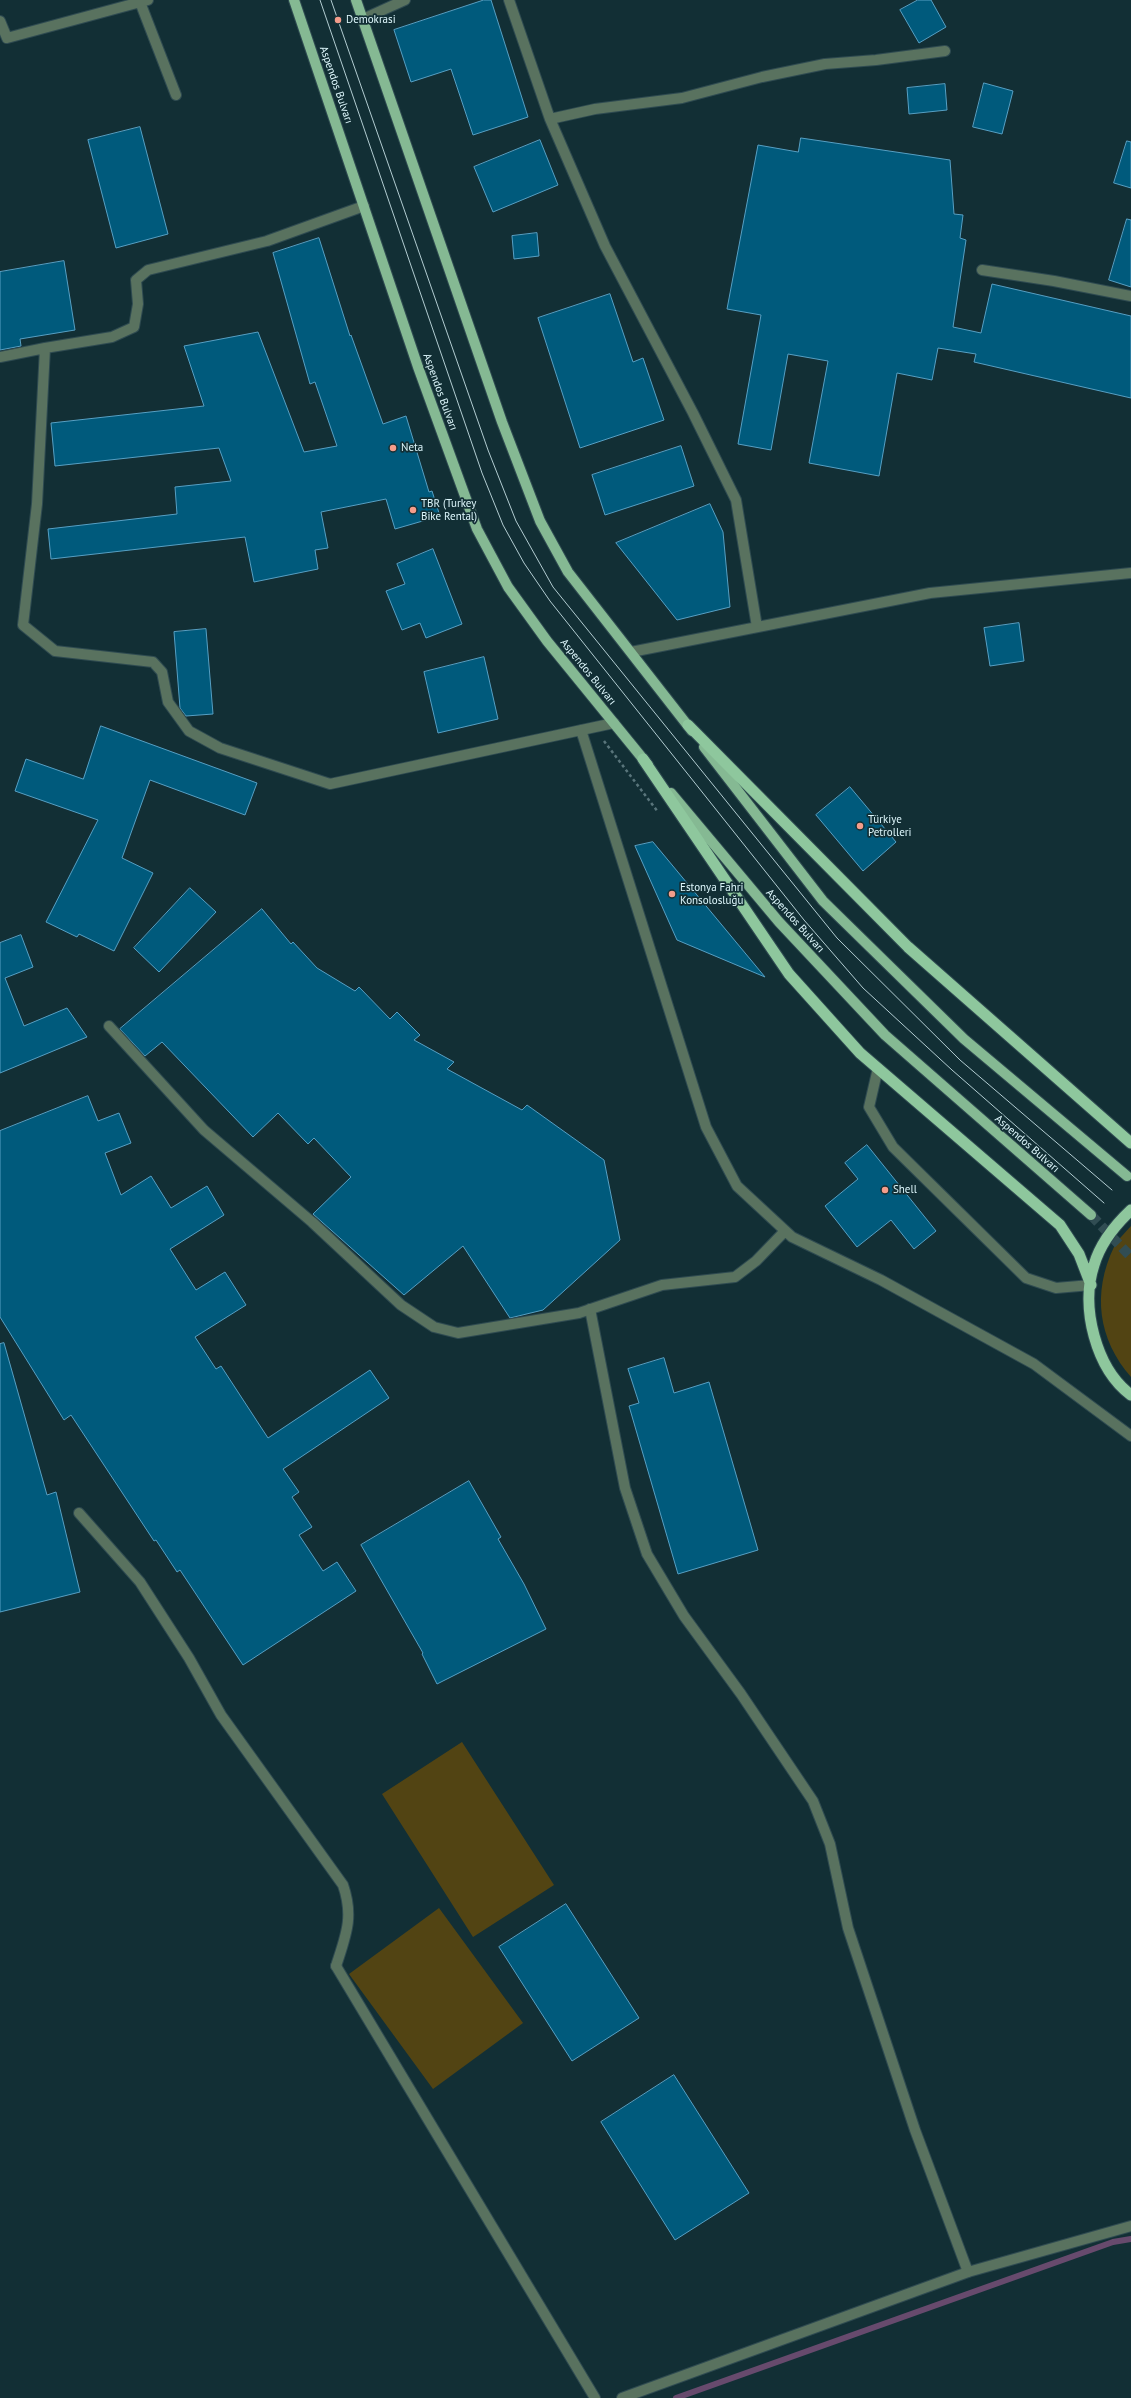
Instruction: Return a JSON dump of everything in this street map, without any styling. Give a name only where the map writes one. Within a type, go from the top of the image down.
[{"type":"highway","points":[[688,725],[908,946],[1131,1143]]},
{"type":"highway","points":[[643,759],[788,974],[860,1053],[1060,1225],[1079,1254],[1091,1285]]},
{"type":"highway","points":[[1131,1210],[1114,1226],[1094,1265],[1088,1309],[1098,1351],[1121,1388],[1131,1395]]},
{"type":"main road","name":"Aspendos Bulvarı","points":[[294,0],[418,367],[477,529],[508,587],[547,641],[779,922],[885,1035],[1090,1215]]},
{"type":"main road","points":[[356,0],[502,422],[540,521],[568,572],[824,901],[964,1039],[1127,1176]]},
{"type":"street","points":[[363,18],[405,0]]},
{"type":"street","points":[[509,0],[550,119],[605,246],[693,413],[736,500],[758,627]]},
{"type":"street","points":[[0,20],[3,40],[144,1],[176,95]]},
{"type":"street","points":[[550,119],[595,109],[682,98],[762,77],[825,64],[876,60],[945,51]]},
{"type":"street","points":[[0,357],[112,337],[134,327],[138,304],[136,280],[148,270],[267,241],[364,206]]},
{"type":"street","points":[[982,270],[1054,281],[1131,296]]},
{"type":"street","points":[[45,348],[37,504],[23,625],[55,651],[153,662],[162,672],[168,702],[189,731],[220,748],[330,784],[614,723]]},
{"type":"street","points":[[631,652],[930,593],[1131,573]]},
{"type":"street","points":[[581,730],[706,1127],[737,1186],[792,1237],[881,1280],[1034,1364],[1131,1436]]},
{"type":"street","points":[[109,1026],[204,1130],[312,1222],[401,1305],[434,1327],[458,1333],[579,1313],[662,1285],[735,1277],[756,1261],[785,1230]]},
{"type":"street","points":[[878,1068],[869,1107],[893,1147],[1026,1278],[1056,1288],[1091,1285]]},
{"type":"street","points":[[590,1309],[624,1488],[647,1554],[684,1616],[741,1694],[813,1801],[830,1844],[848,1928],[915,2130],[968,2272]]},
{"type":"street","points":[[79,1513],[140,1582],[189,1658],[221,1715],[343,1885],[348,1897],[349,1921],[336,1966],[595,2398]]},
{"type":"street","points":[[622,2398],[968,2272],[1131,2226]]},
{"type":"shaded area","points":[[1131,1226],[1131,1377],[1111,1347],[1105,1331],[1101,1298],[1107,1264],[1115,1244]]},
{"type":"shaded area","points":[[462,1742],[554,1885],[473,1937],[382,1794]]},
{"type":"shaded area","points":[[439,1908],[523,2023],[433,2089],[349,1974]]},
{"type":"building","points":[[484,0],[491,0],[528,117],[473,135],[451,69],[411,82],[394,30]]},
{"type":"building","points":[[918,0],[931,0],[946,27],[919,43],[900,10]]},
{"type":"building","points":[[984,83],[1013,91],[1002,134],[973,127]]},
{"type":"building","points":[[945,84],[947,110],[909,114],[907,88]]},
{"type":"building","points":[[140,127],[168,234],[116,248],[88,140]]},
{"type":"building","points":[[801,138],[950,160],[954,214],[963,215],[960,238],[966,240],[953,327],[981,333],[992,284],[1131,316],[1131,398],[974,362],[976,354],[938,348],[932,380],[897,373],[879,476],[809,463],[828,361],[788,354],[771,450],[738,444],[761,315],[727,309],[758,145],[798,152]]},
{"type":"building","points":[[540,140],[558,185],[493,212],[474,167]]},
{"type":"building","points":[[1127,141],[1131,142],[1131,188],[1114,183]]},
{"type":"building","points":[[1127,219],[1131,220],[1131,287],[1109,280]]},
{"type":"building","points":[[537,233],[539,256],[514,259],[512,236]]},
{"type":"building","points":[[319,238],[350,336],[351,335],[383,424],[406,416],[429,492],[432,491],[440,516],[395,529],[386,499],[321,512],[328,548],[315,550],[318,569],[254,582],[245,537],[51,559],[48,529],[177,514],[175,487],[231,481],[219,448],[55,466],[51,423],[204,406],[184,346],[258,332],[304,452],[337,446],[315,382],[310,384],[273,253]]},
{"type":"building","points":[[64,261],[75,330],[20,339],[21,346],[0,350],[0,272]]},
{"type":"building","points":[[610,294],[633,362],[643,358],[664,420],[580,448],[538,318]]},
{"type":"building","points":[[681,446],[694,486],[605,515],[592,475]]},
{"type":"building","points":[[710,504],[723,532],[730,607],[677,620],[616,543]]},
{"type":"building","points":[[433,549],[462,624],[426,638],[420,623],[402,630],[386,591],[405,584],[397,564]]},
{"type":"building","points":[[1019,623],[1024,661],[990,666],[984,628]]},
{"type":"building","points":[[206,629],[213,714],[186,716],[180,708],[174,632]]},
{"type":"building","points":[[484,657],[498,719],[438,733],[424,672]]},
{"type":"building","points":[[101,726],[257,783],[245,815],[150,780],[122,858],[153,873],[114,951],[79,934],[77,937],[46,922],[98,820],[15,791],[26,759],[83,779]]},
{"type":"building","points":[[850,787],[896,842],[863,871],[816,815]]},
{"type":"building","points":[[653,842],[765,977],[677,940],[635,846]]},
{"type":"building","points":[[190,888],[216,912],[159,972],[134,948]]},
{"type":"building","points":[[262,909],[291,944],[293,942],[317,968],[355,991],[359,987],[390,1019],[397,1012],[420,1035],[414,1040],[454,1062],[447,1069],[522,1110],[527,1105],[604,1160],[620,1240],[543,1310],[510,1318],[463,1246],[404,1295],[313,1214],[351,1177],[314,1138],[308,1144],[278,1113],[253,1137],[162,1042],[145,1056],[120,1029]]},
{"type":"building","points":[[21,935],[33,967],[5,978],[24,1026],[67,1008],[87,1037],[0,1073],[0,943]]},
{"type":"building","points":[[88,1096],[98,1121],[119,1113],[131,1143],[105,1153],[121,1195],[151,1176],[171,1208],[207,1186],[224,1215],[170,1249],[196,1290],[225,1272],[246,1305],[195,1337],[216,1369],[221,1366],[268,1438],[370,1370],[389,1398],[283,1469],[299,1492],[292,1497],[312,1527],[299,1535],[323,1571],[337,1562],[356,1591],[243,1665],[180,1570],[177,1572],[156,1540],[154,1541],[71,1415],[64,1420],[0,1317],[0,1131]]},
{"type":"building","points":[[867,1145],[936,1231],[914,1249],[891,1220],[857,1247],[825,1206],[858,1179],[845,1163]]},
{"type":"building","points":[[4,1343],[47,1495],[56,1492],[80,1592],[0,1612],[0,1344]]},
{"type":"building","points":[[664,1358],[674,1393],[709,1382],[758,1550],[678,1574],[629,1406],[639,1403],[628,1369]]},
{"type":"building","points":[[469,1481],[501,1537],[498,1539],[524,1584],[546,1629],[437,1684],[422,1654],[423,1653],[361,1545]]},
{"type":"building","points":[[566,1904],[639,2018],[572,2061],[499,1947]]},
{"type":"building","points":[[674,2075],[749,2193],[675,2240],[601,2122]]},
{"type":"waterway","points":[[676,2398],[1113,2242],[1131,2239]]},
{"type":"tunnel","points":[[1091,1215],[1131,1257]]},
{"type":"tram line","points":[[320,0],[482,473],[503,525],[524,563],[550,601],[804,920],[863,988],[952,1070],[1104,1203]]},
{"type":"tram line","points":[[331,0],[488,450],[516,521],[553,587],[837,938],[960,1060],[1112,1190]]},
{"type":"place","name":"Demokrasi","points":[[338,20]]},
{"type":"place","name":"Neta","points":[[393,448]]},
{"type":"place","name":"TBR (Turkey Bike Rental)","points":[[413,510]]},
{"type":"place","name":"Türkiye Petrolleri","points":[[860,826]]},
{"type":"place","name":"Estonya Fahri Konsolosluğu","points":[[672,894]]},
{"type":"place","name":"Shell","points":[[885,1190]]}]
